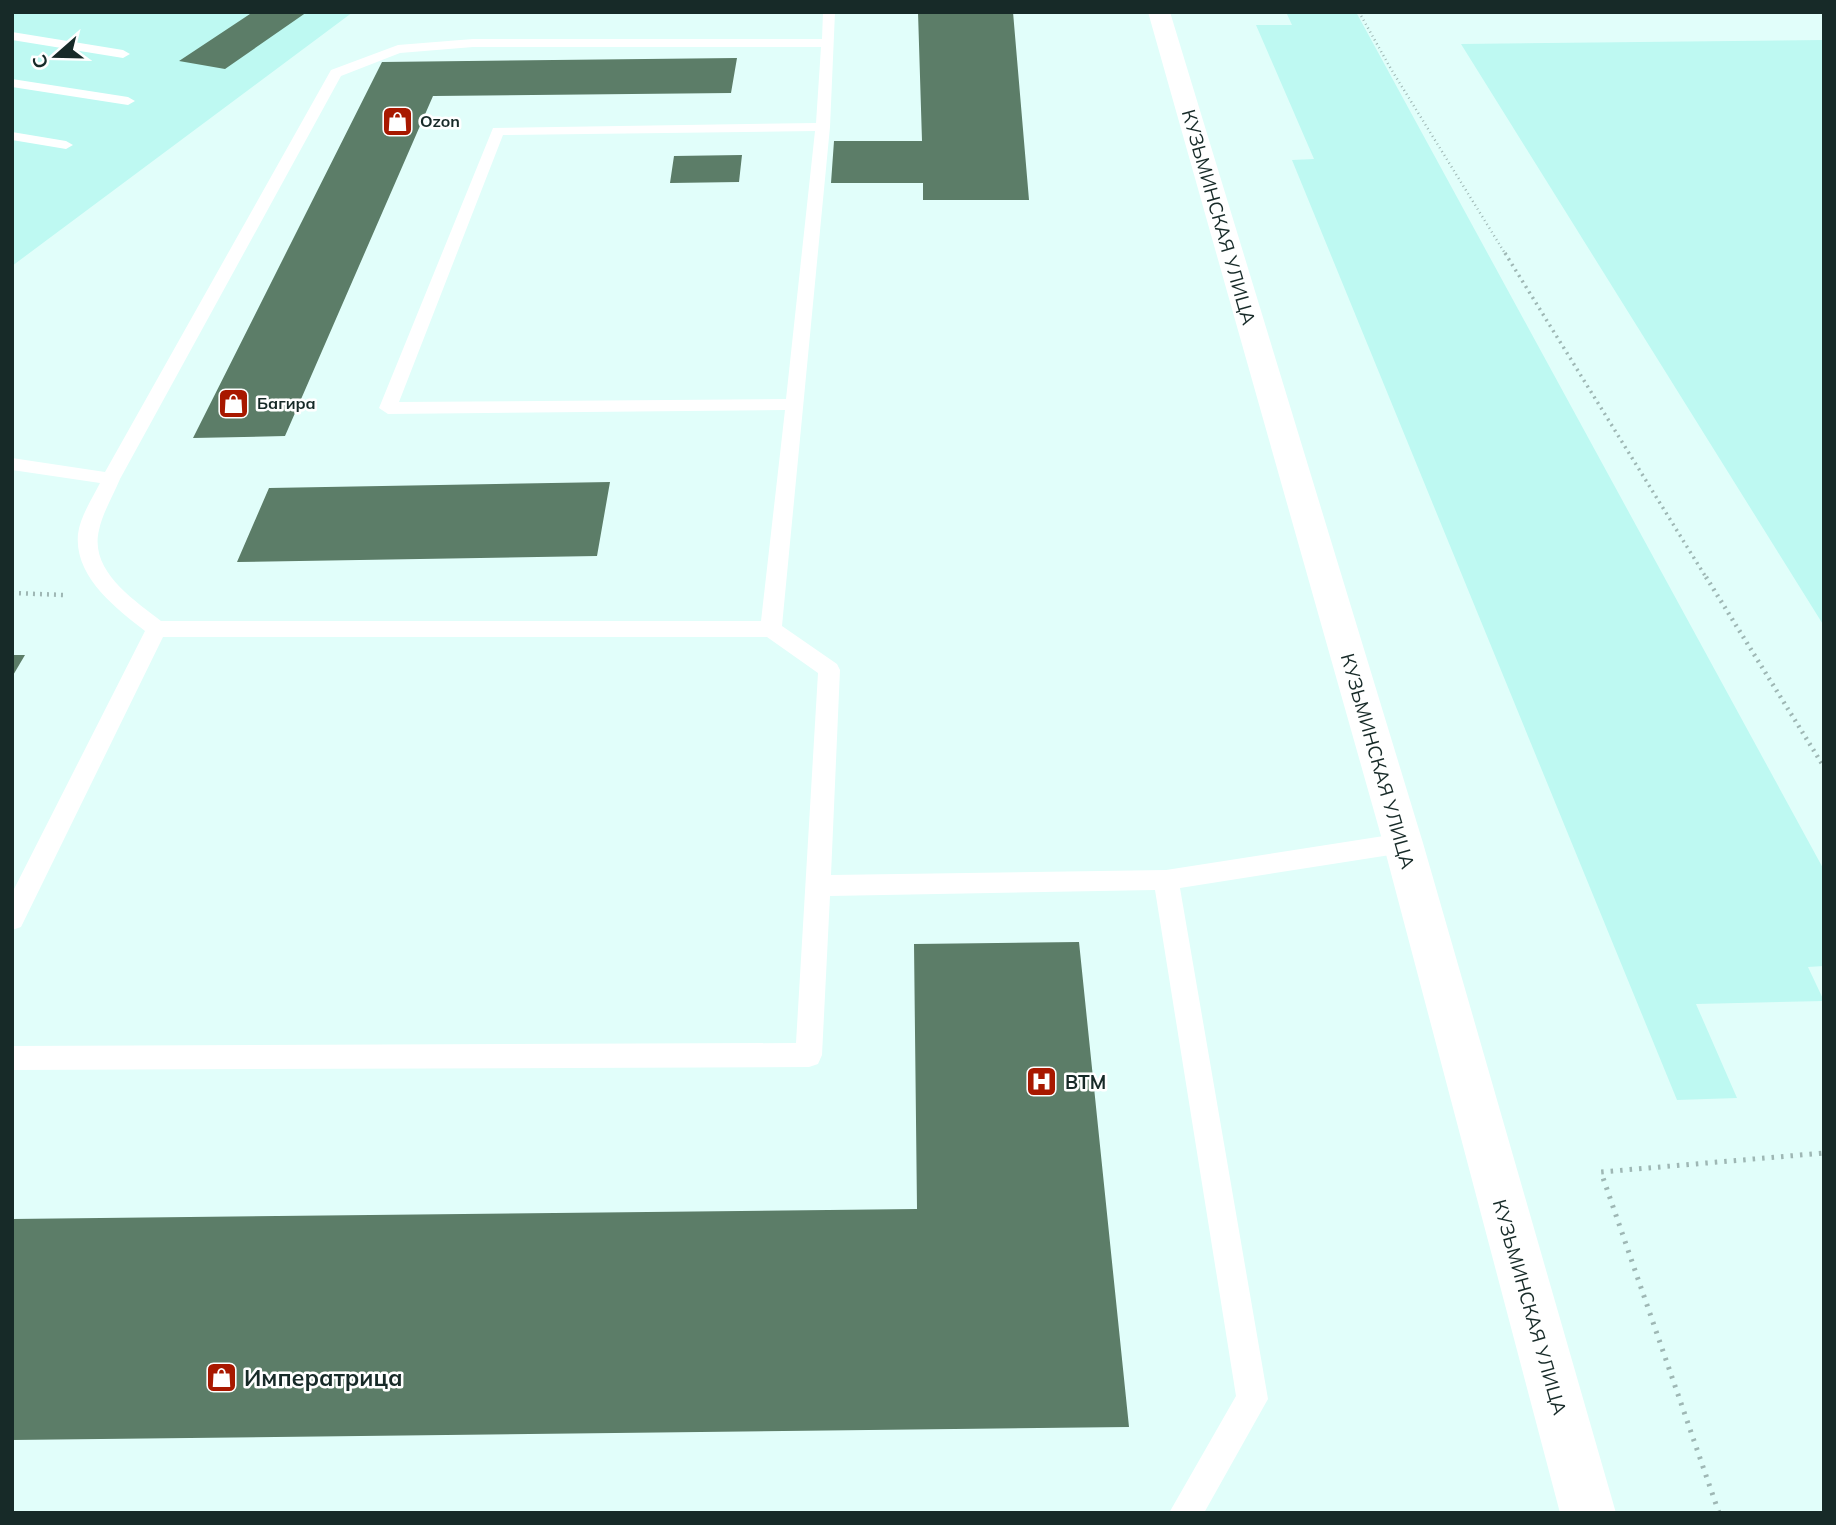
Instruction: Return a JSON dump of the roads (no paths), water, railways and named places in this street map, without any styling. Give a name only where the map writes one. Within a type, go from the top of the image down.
[{"type":"street","name":"КУЗЬМИНСКАЯ УЛИЦА","points":[[1159,12],[1402,843],[1588,1513]]},
{"type":"lane","points":[[771,629],[823,127],[829,12]]},
{"type":"lane","points":[[12,36],[123,54]]},
{"type":"lane","points":[[12,1058],[808,1055],[829,670],[771,629],[156,629],[117,596],[92,568],[88,534],[111,479],[335,73],[398,49],[474,43],[828,43]]},
{"type":"lane","points":[[12,83],[128,101]]},
{"type":"lane","points":[[794,404],[388,408],[498,131],[823,127]]},
{"type":"lane","points":[[12,136],[66,145]]},
{"type":"lane","points":[[12,464],[111,479]]},
{"type":"lane","points":[[12,919],[156,629]]},
{"type":"lane","points":[[818,886],[1166,880],[1402,843]]},
{"type":"lane","points":[[1166,880],[1252,1399],[1185,1513]]},
{"type":"place","name":"Ozon","points":[[397,121]]},
{"type":"place","name":"Багира","points":[[234,403]]},
{"type":"place","name":"ВТМ","points":[[1042,1082]]},
{"type":"place","name":"Императрица","points":[[221,1377]]}]
